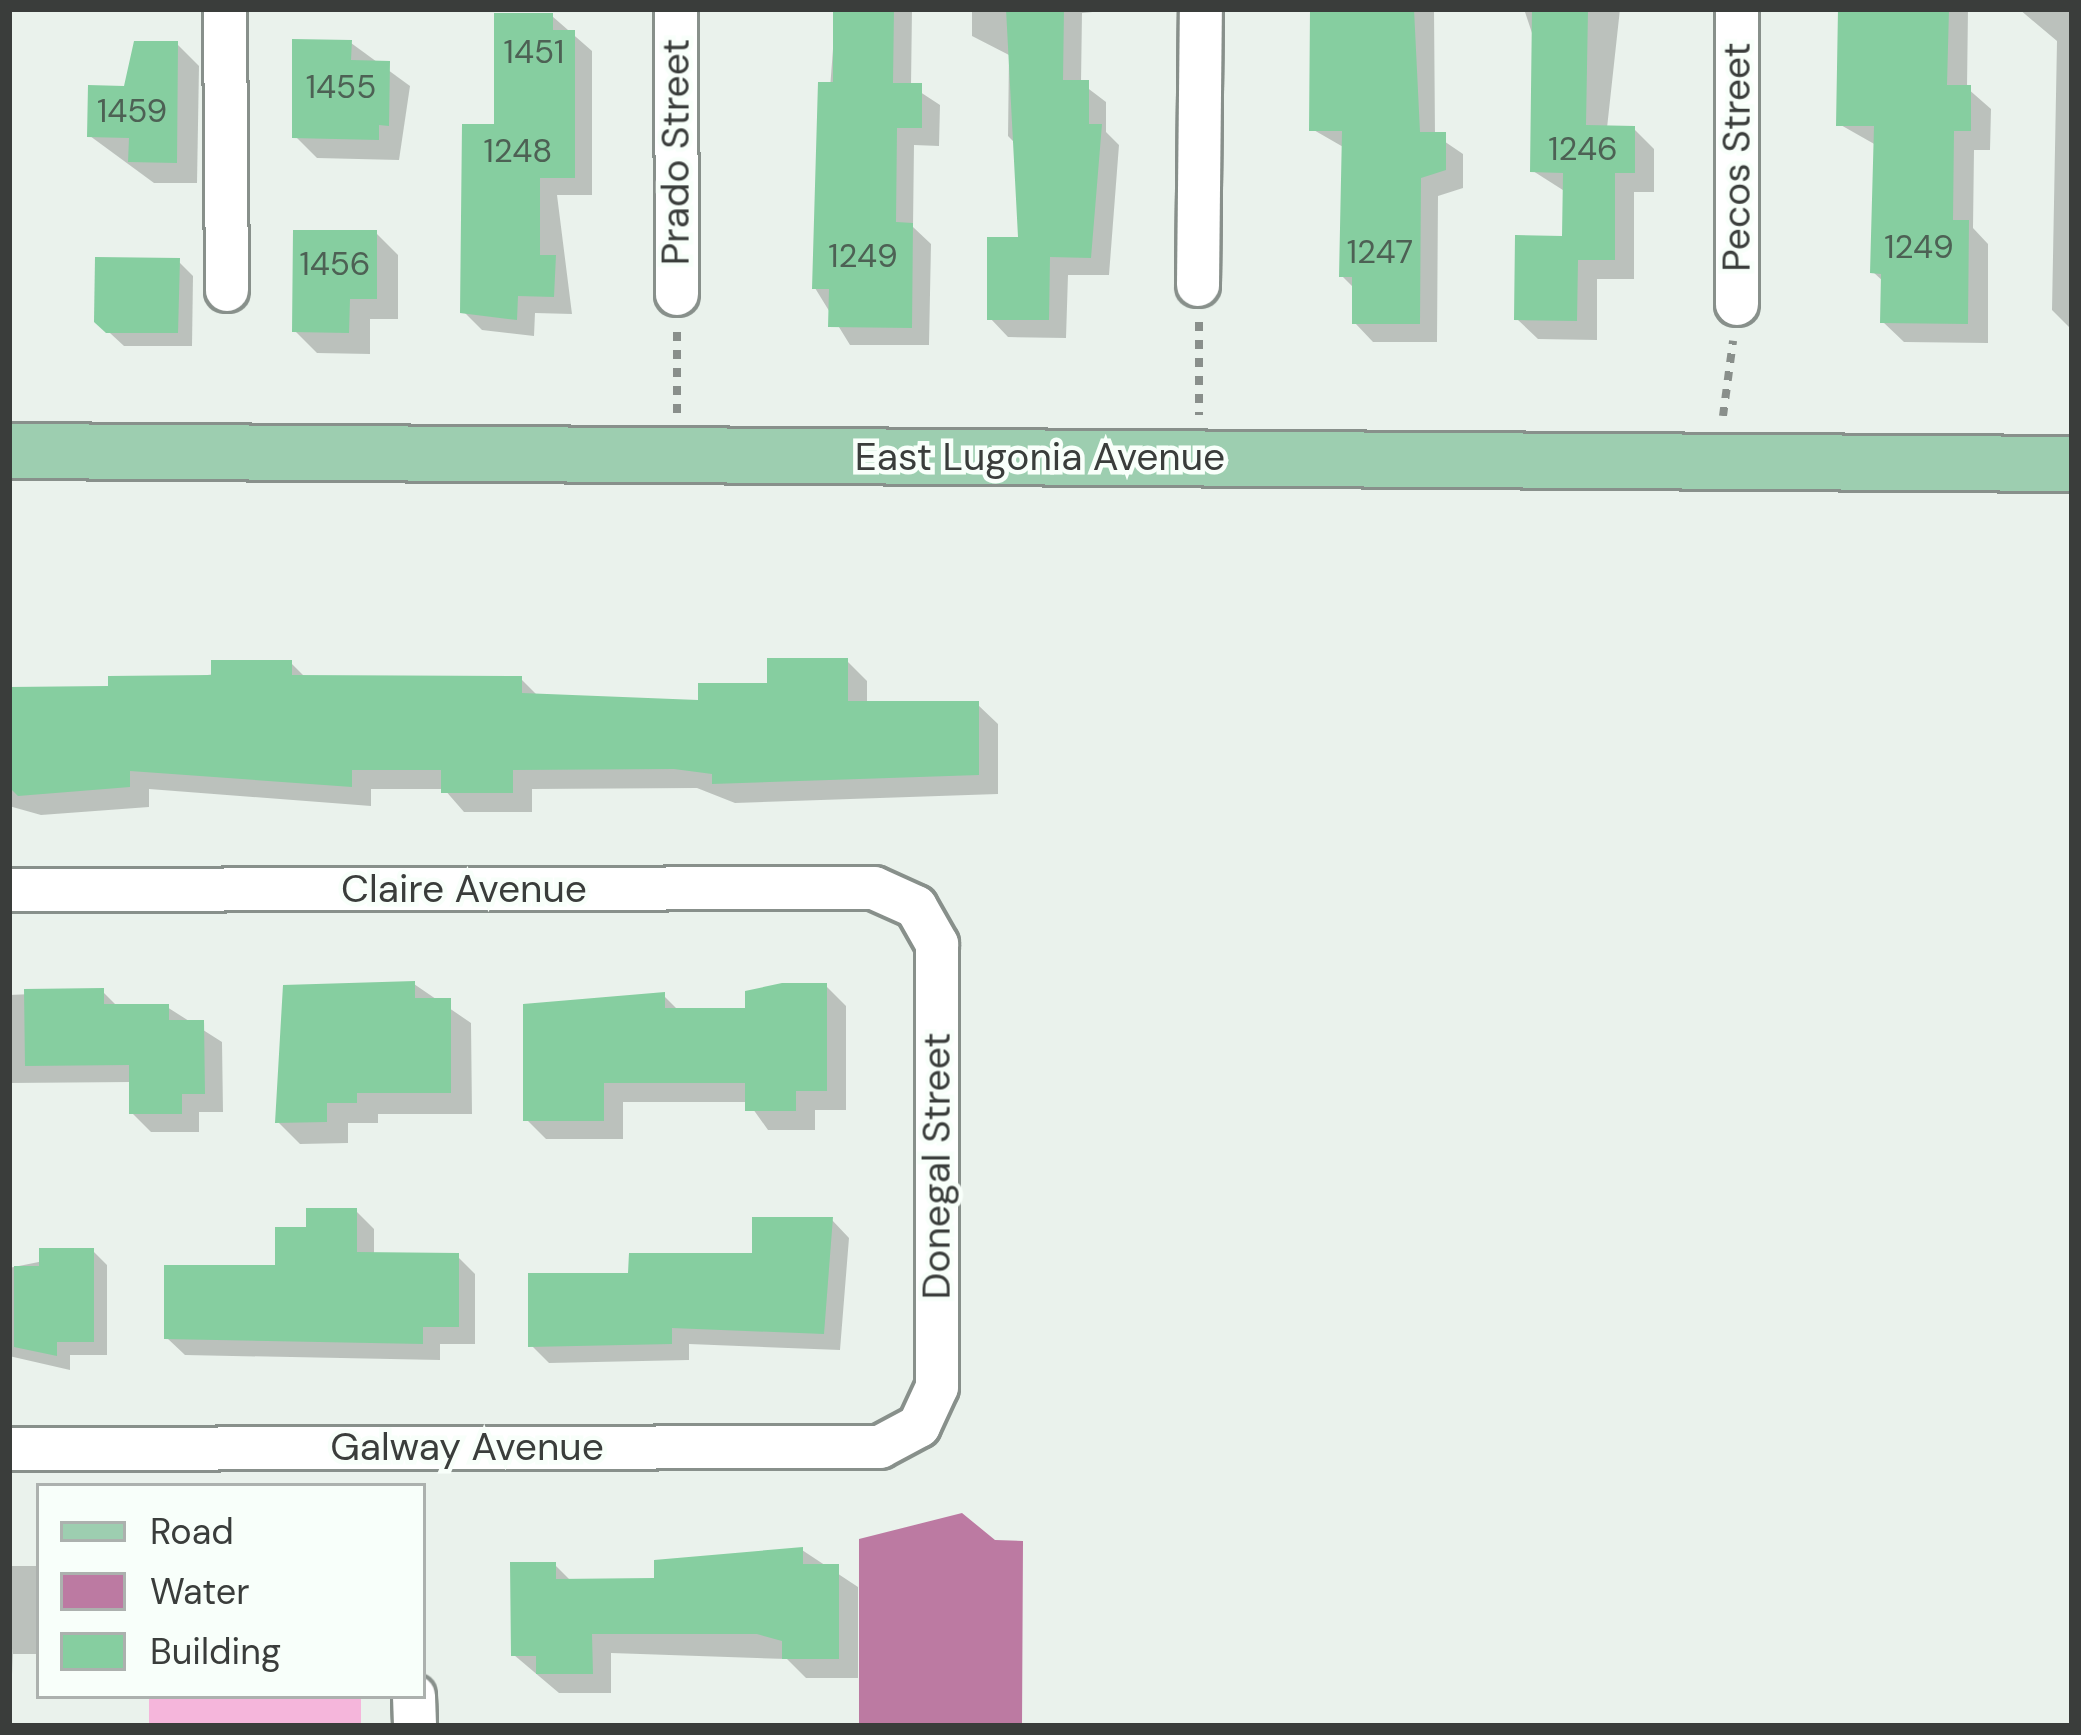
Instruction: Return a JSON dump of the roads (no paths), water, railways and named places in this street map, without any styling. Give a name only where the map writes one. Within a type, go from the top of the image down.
[{"type":"main road","name":"East Lugonia Avenue","points":[[9,451],[2072,464]]},
{"type":"street","points":[[225,9],[227,290]]},
{"type":"street","name":"Prado Street","points":[[676,9],[677,294]]},
{"type":"street","points":[[1198,285],[1201,9]]},
{"type":"street","name":"Pecos Street","points":[[1737,9],[1738,304]]},
{"type":"street","name":"Claire Avenue","points":[[9,890],[874,889],[916,907]]},
{"type":"street","name":"Donegal Street","points":[[916,907],[937,944],[937,1387],[919,1426]]},
{"type":"street","name":"Galway Avenue","points":[[9,1449],[413,1466],[880,1447],[919,1426]]},
{"type":"water","points":[[962,1513],[995,1540],[1023,1541],[1022,1726],[859,1726],[859,1539]]}]
